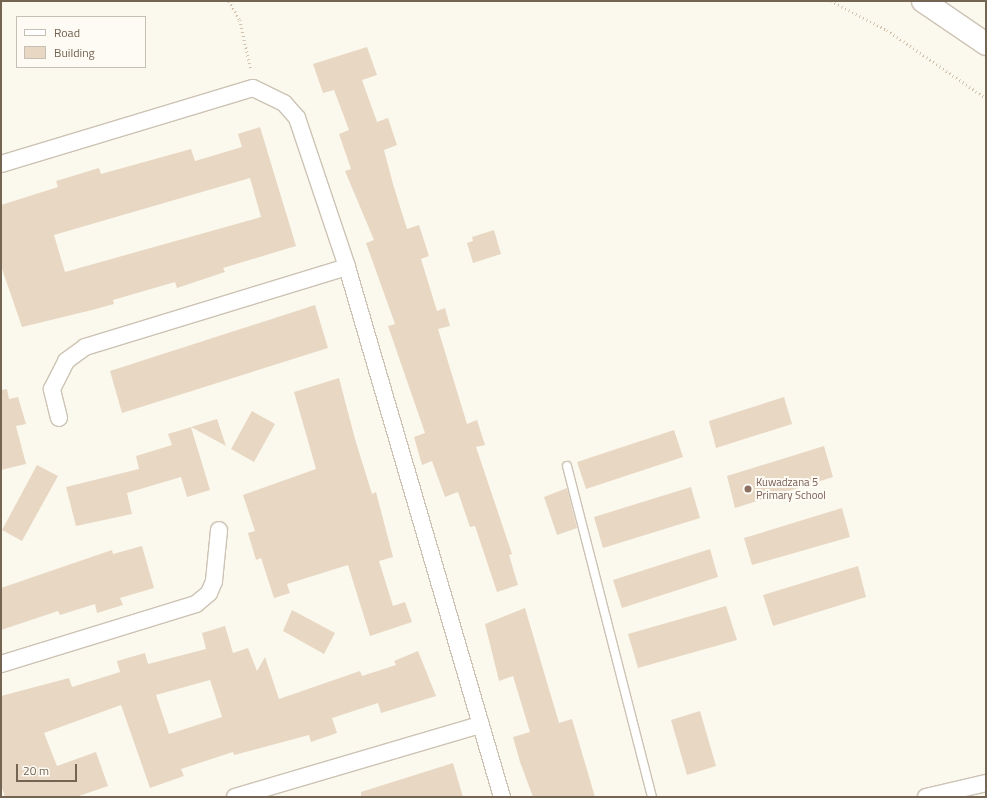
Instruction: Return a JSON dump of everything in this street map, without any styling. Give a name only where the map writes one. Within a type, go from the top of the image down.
[{"type":"street","points":[[923,1],[986,44]]},
{"type":"street","points":[[1,164],[254,88],[284,103],[297,118],[347,267],[502,797]]},
{"type":"street","points":[[59,418],[52,389],[66,361],[85,346],[347,267]]},
{"type":"street","points":[[1,664],[196,604],[209,593],[214,581],[219,530]]},
{"type":"street","points":[[235,797],[480,725]]},
{"type":"street","points":[[926,797],[986,783]]},
{"type":"lane","points":[[567,466],[652,797]]},
{"type":"path","points":[[229,1],[240,20],[254,88]]},
{"type":"path","points":[[831,1],[887,30],[986,98]]},
{"type":"building","points":[[367,47],[377,75],[362,80],[377,122],[388,118],[397,145],[384,150],[393,184],[407,229],[419,225],[429,256],[421,259],[437,311],[445,308],[450,326],[438,329],[467,424],[477,420],[485,445],[476,447],[512,554],[509,555],[518,585],[497,592],[475,526],[470,527],[458,492],[445,497],[432,461],[422,465],[414,437],[425,433],[388,326],[395,324],[366,243],[374,240],[345,171],[351,169],[339,134],[349,130],[334,90],[323,93],[313,64]]},
{"type":"building","points":[[260,127],[296,246],[223,268],[225,272],[177,288],[175,282],[113,300],[114,304],[22,327],[1,266],[1,205],[58,187],[56,181],[99,168],[101,174],[191,149],[195,161],[242,147],[238,134]],"holes":[[[250,178],[261,217],[65,272],[54,235]]]},
{"type":"building","points":[[494,230],[501,254],[473,263],[467,243],[473,241],[472,237]]},
{"type":"building","points":[[315,305],[328,348],[122,413],[110,371]]},
{"type":"building","points":[[339,378],[355,439],[372,494],[376,492],[393,557],[379,561],[393,606],[405,602],[412,622],[370,636],[348,565],[287,584],[290,593],[274,598],[261,558],[256,560],[248,533],[255,531],[243,495],[316,469],[294,392]]},
{"type":"building","points":[[7,389],[9,399],[18,397],[26,424],[16,426],[26,464],[1,470],[1,390]]},
{"type":"building","points":[[784,397],[792,424],[716,448],[709,421]]},
{"type":"building","points":[[252,411],[275,424],[254,462],[231,449]]},
{"type":"building","points":[[217,419],[226,446],[191,427]]},
{"type":"building","points":[[191,427],[210,490],[187,497],[181,477],[127,493],[132,514],[76,526],[66,487],[139,469],[136,456],[172,445],[168,434]]},
{"type":"building","points":[[674,430],[683,457],[586,489],[577,462]]},
{"type":"building","points":[[824,446],[833,477],[735,508],[727,476]]},
{"type":"building","points":[[37,465],[58,476],[22,541],[2,530]]},
{"type":"building","points":[[691,487],[700,518],[603,548],[594,517]]},
{"type":"building","points":[[567,488],[577,528],[557,535],[544,497]]},
{"type":"building","points":[[842,508],[850,537],[752,565],[744,538]]},
{"type":"building","points":[[142,546],[154,588],[120,598],[123,605],[97,613],[95,604],[60,615],[58,611],[1,630],[1,588],[112,550],[113,554]]},
{"type":"building","points":[[710,549],[718,577],[622,608],[613,580]]},
{"type":"building","points":[[858,566],[866,597],[773,626],[763,595]]},
{"type":"building","points":[[726,606],[737,640],[638,668],[628,634]]},
{"type":"building","points":[[525,608],[559,723],[572,719],[595,797],[533,797],[520,762],[513,737],[530,732],[513,676],[499,681],[485,624]]},
{"type":"building","points":[[292,610],[335,633],[324,654],[283,631]]},
{"type":"building","points":[[225,626],[233,653],[248,648],[257,671],[265,657],[279,699],[360,671],[362,676],[396,665],[394,661],[418,651],[436,696],[381,713],[378,703],[332,718],[337,733],[311,742],[309,735],[234,755],[233,752],[181,769],[184,776],[150,788],[121,705],[44,733],[57,766],[96,752],[108,786],[76,797],[5,797],[1,785],[1,696],[69,678],[72,687],[120,672],[117,661],[145,653],[148,664],[206,649],[202,633]],"holes":[[[210,680],[222,717],[169,734],[156,695]]]},
{"type":"building","points":[[700,711],[716,766],[687,775],[671,720]]},
{"type":"building","points":[[453,763],[463,797],[361,797],[361,792]]},
{"type":"place","name":"Kuwadzana 5 Primary School","points":[[748,489]]}]
